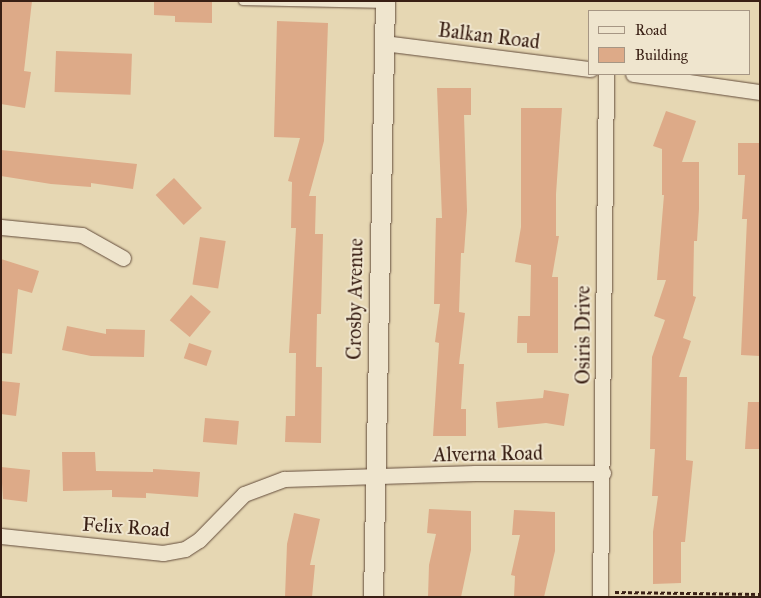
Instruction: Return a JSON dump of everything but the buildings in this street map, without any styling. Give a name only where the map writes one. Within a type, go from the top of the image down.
[{"type":"street","name":"Crosby Avenue","points":[[373,597],[385,3]]},
{"type":"street","name":"Balkan Road","points":[[383,43],[588,70]]},
{"type":"street","name":"Osiris Drive","points":[[600,595],[603,473],[606,75]]},
{"type":"street","points":[[640,75],[760,92]]},
{"type":"street","points":[[1,227],[82,235],[123,258]]},
{"type":"street","name":"Alverna Road","points":[[374,477],[475,473],[603,473]]},
{"type":"street","name":"Felix Road","points":[[1,536],[163,553],[184,549],[199,540],[244,494],[258,488],[284,479],[374,477]]},
{"type":"lane","points":[[243,1],[385,3]]},
{"type":"path","points":[[600,595],[760,594]]}]
